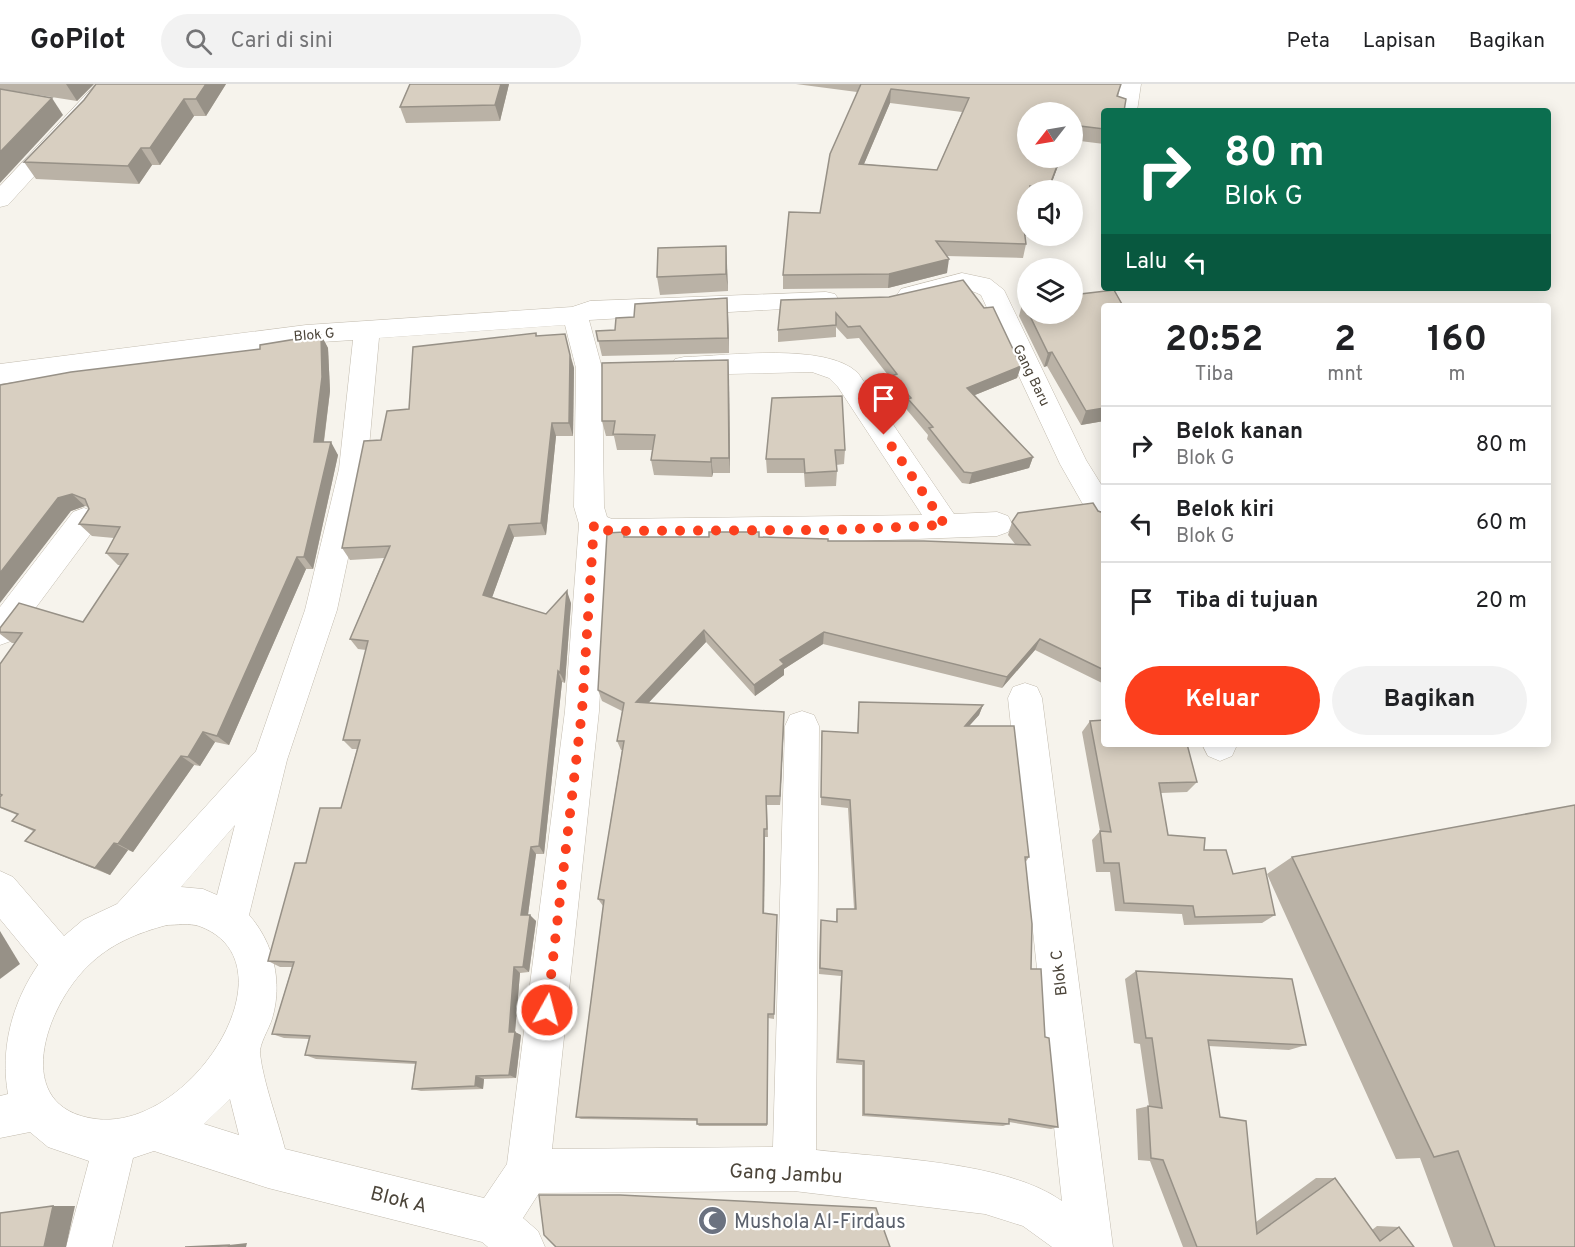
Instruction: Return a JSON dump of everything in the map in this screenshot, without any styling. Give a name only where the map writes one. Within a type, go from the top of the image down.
[{"type":"street","points":[[0,200],[74,109],[108,84]]},
{"type":"street","points":[[1127,108],[1131,84]]},
{"type":"street","name":"Gang Baru","points":[[887,299],[968,280],[978,281],[991,290],[1074,464],[1101,509]]},
{"type":"street","points":[[508,1235],[528,1171],[582,711],[594,524],[589,507],[601,368],[575,316],[590,310],[804,299],[855,300]]},
{"type":"street","name":"Blok G","points":[[0,374],[306,334],[575,316]]},
{"type":"street","points":[[229,921],[270,760],[321,610],[353,469],[367,330]]},
{"type":"street","points":[[660,366],[813,363],[839,371],[848,380],[945,525]]},
{"type":"street","points":[[0,631],[84,520]]},
{"type":"street","points":[[594,524],[609,531],[833,530],[997,524]]},
{"type":"street","name":"Blok C","points":[[1025,698],[1090,1247]]},
{"type":"street","points":[[794,1169],[802,726]]},
{"type":"street","points":[[131,915],[270,760]]},
{"type":"street","points":[[0,890],[63,965]]},
{"type":"street","points":[[18,1114],[23,1077],[24,1039],[38,1000],[63,965],[95,935],[131,915],[167,906],[201,907],[229,921],[249,944],[258,975],[255,1012],[239,1052],[212,1089],[186,1112],[136,1135],[89,1247]]},
{"type":"street","points":[[0,1029],[38,1000]]},
{"type":"street","points":[[239,1052],[268,1166]]},
{"type":"street","name":"Blok A","points":[[18,1114],[83,1140],[136,1135],[268,1166],[508,1235]]},
{"type":"street","name":"Gang Jambu","points":[[528,1171],[794,1169],[984,1192],[1035,1208],[1090,1247]]},
{"type":"building","points":[[96,84],[206,84],[196,99],[184,99],[150,148],[141,148],[128,166],[24,162],[84,100]]},
{"type":"building","points":[[410,84],[501,84],[495,105],[400,107]]},
{"type":"building","points":[[861,84],[1121,84],[1117,96],[1126,99],[1124,108],[1101,108],[1101,129],[1083,126],[1083,102],[1017,102],[1017,168],[1056,168],[1052,180],[1017,180],[1017,244],[936,241],[949,259],[889,274],[783,275],[789,212],[820,213],[830,154]],"holes":[[[891,89],[969,98],[937,170],[859,164]]]},
{"type":"building","points":[[0,89],[52,98],[0,152]]},
{"type":"building","points":[[726,246],[726,274],[657,277],[658,248]]},
{"type":"building","points":[[963,280],[984,308],[993,307],[1021,366],[967,388],[1033,457],[972,473],[964,472],[929,428],[933,427],[891,376],[897,374],[860,326],[848,327],[836,313],[836,325],[778,330],[781,300],[889,297]]},
{"type":"building","points":[[1115,291],[1121,303],[1101,303],[1101,408],[1086,411],[1052,352],[1048,353],[1034,324],[1083,324],[1083,294]]},
{"type":"building","points":[[727,298],[728,338],[598,341],[596,331],[615,330],[616,318],[634,317],[635,304]]},
{"type":"building","points":[[536,333],[536,336],[565,334],[570,355],[569,423],[552,423],[541,523],[509,525],[483,595],[546,614],[567,591],[560,673],[558,671],[539,846],[531,847],[521,915],[530,915],[523,967],[514,967],[509,1032],[515,1032],[509,1075],[476,1076],[475,1086],[412,1089],[416,1062],[305,1055],[310,1036],[272,1034],[294,962],[268,961],[295,863],[306,863],[320,808],[341,808],[360,740],[343,740],[368,641],[350,639],[390,546],[342,548],[364,441],[381,440],[387,411],[409,409],[413,347]]},
{"type":"building","points":[[321,335],[322,377],[314,442],[331,442],[304,557],[297,557],[217,736],[203,732],[188,757],[181,756],[118,844],[114,843],[95,868],[25,841],[35,830],[12,821],[18,814],[0,807],[2,795],[0,794],[0,664],[22,633],[0,632],[0,628],[19,603],[83,622],[128,554],[106,553],[120,527],[79,524],[89,509],[85,499],[72,494],[58,498],[0,573],[0,385],[71,372],[260,349],[260,345]]},
{"type":"building","points":[[728,360],[729,458],[711,458],[711,462],[651,460],[655,435],[613,434],[615,421],[602,421],[602,363]]},
{"type":"building","points":[[842,396],[845,450],[835,450],[837,471],[805,473],[804,459],[766,459],[772,398]]},
{"type":"building","points":[[1093,503],[1101,512],[1101,669],[1040,639],[1007,677],[824,632],[780,660],[784,664],[754,685],[704,630],[636,702],[784,712],[780,796],[766,796],[767,829],[764,829],[763,913],[777,915],[774,1014],[768,1014],[767,1124],[697,1124],[697,1119],[576,1117],[604,900],[598,899],[624,741],[617,741],[624,703],[598,690],[607,533],[624,532],[624,537],[709,537],[709,532],[759,532],[759,537],[828,539],[828,541],[924,541],[1030,545],[1012,522],[1018,513]]},
{"type":"building","points":[[859,702],[983,705],[965,726],[1014,726],[1029,857],[1025,857],[1032,924],[1031,969],[1041,969],[1045,1037],[1049,1038],[1058,1127],[1009,1119],[1009,1124],[864,1114],[864,1061],[838,1059],[842,971],[820,968],[821,920],[837,922],[837,909],[856,909],[850,800],[821,797],[822,731],[858,733]]},
{"type":"building","points":[[1101,720],[1101,747],[1188,747],[1197,782],[1159,783],[1168,835],[1205,838],[1204,850],[1226,850],[1233,874],[1265,868],[1275,915],[1195,917],[1193,906],[1124,903],[1119,863],[1104,863],[1100,831],[1111,832],[1090,721]]},
{"type":"building","points":[[1575,805],[1575,1247],[1495,1247],[1458,1151],[1434,1157],[1292,857]]},
{"type":"building","points":[[1136,971],[1292,979],[1306,1045],[1208,1040],[1220,1117],[1246,1121],[1257,1234],[1335,1178],[1380,1241],[1399,1227],[1414,1247],[1197,1247],[1163,1160],[1151,1158],[1148,1106],[1162,1108],[1152,1038],[1146,1038]]},
{"type":"building","name":"Mushola Al-Firdaus","points":[[539,1195],[620,1195],[876,1208],[890,1247],[556,1247],[544,1235]]},
{"type":"building","points":[[53,1206],[44,1247],[0,1247],[0,1213]]},
{"type":"building","points":[[229,1245],[228,1247],[185,1247]]},
{"type":"place","name":"Mushola Al-Firdaus","points":[[713,1221]]},
{"type":"route","points":[[547,1010],[582,711],[594,524],[609,531],[833,530],[945,525],[884,435]]}]
